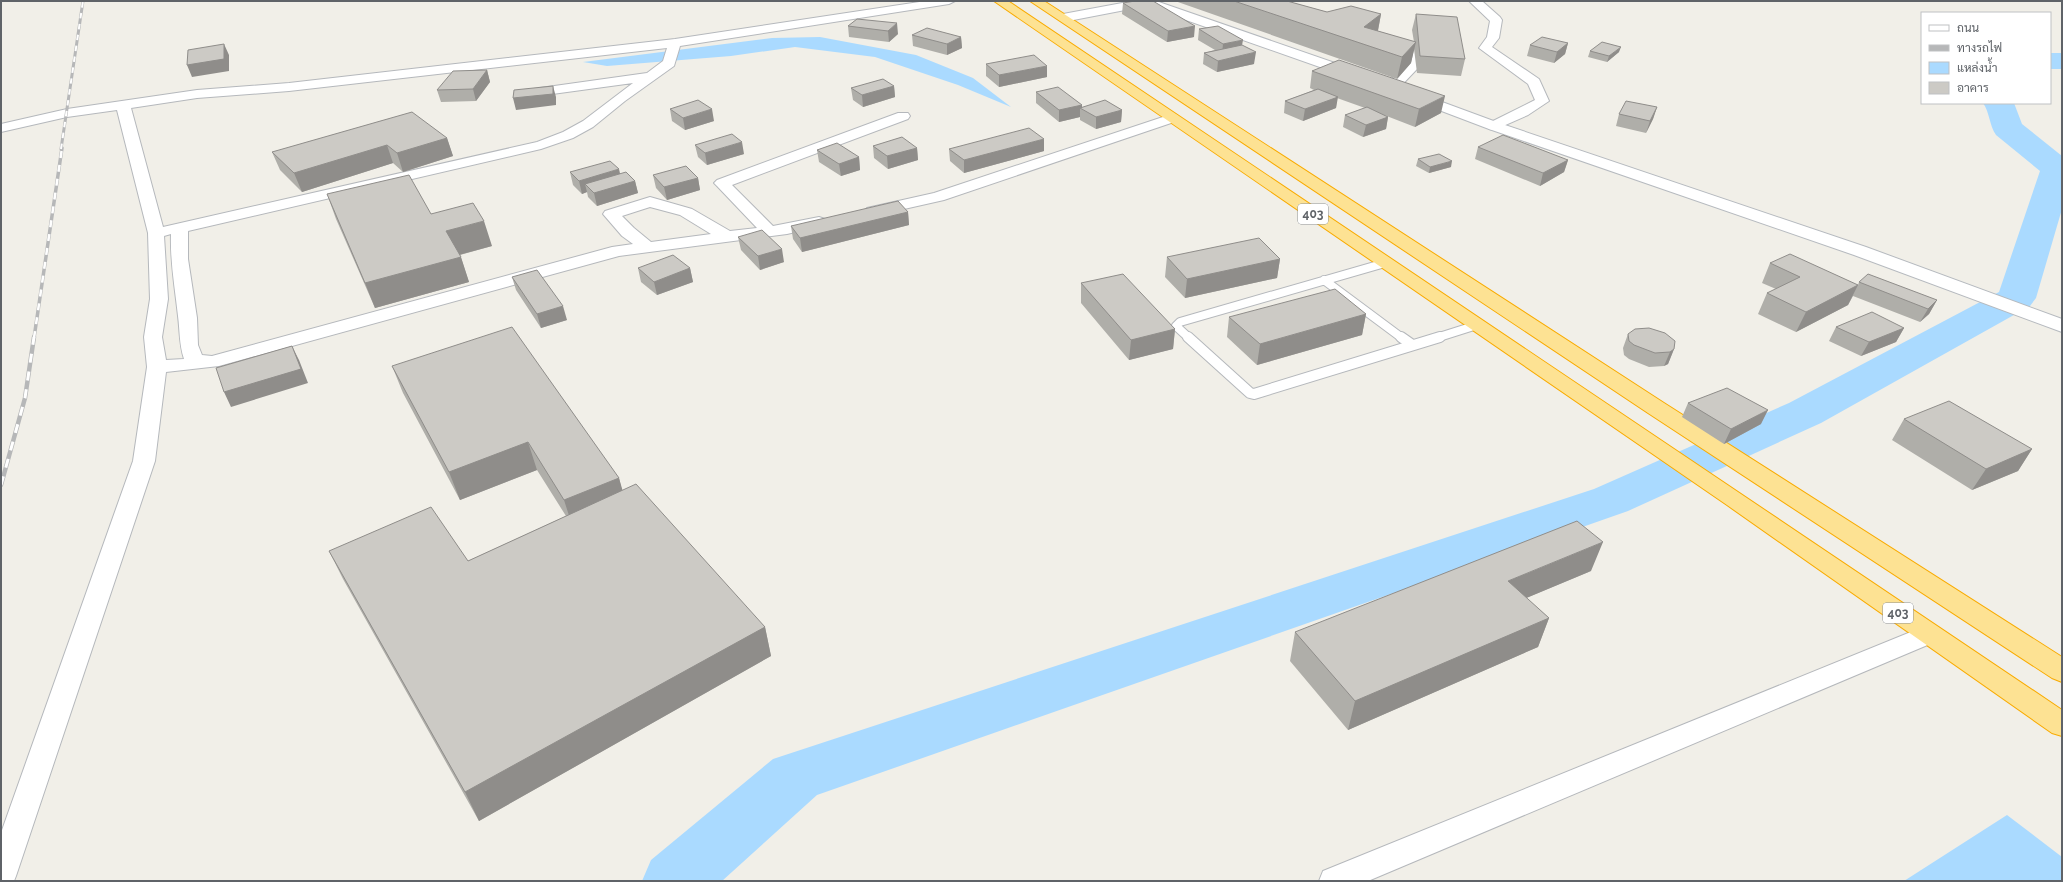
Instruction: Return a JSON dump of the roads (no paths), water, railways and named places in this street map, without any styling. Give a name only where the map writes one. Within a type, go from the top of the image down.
[{"type":"highway","name":"403","points":[[1000,1],[1735,500],[2062,725]]},
{"type":"highway","name":"403","points":[[1036,1],[1656,408],[2062,671]]},
{"type":"street","points":[[1,128],[68,113],[197,94],[289,87],[674,46],[949,1]]},
{"type":"street","points":[[1063,18],[1147,1],[1392,87],[1494,126],[1860,251],[2062,326]]},
{"type":"street","points":[[1474,1],[1496,20],[1493,38],[1485,48],[1534,82],[1542,101],[1524,112],[1494,126]]},
{"type":"street","points":[[156,233],[541,146],[568,135],[588,124],[620,98],[669,63],[674,46]]},
{"type":"street","points":[[1392,87],[1411,68],[1413,64],[1412,48]]},
{"type":"street","points":[[545,91],[651,76]]},
{"type":"street","points":[[1,876],[144,461],[157,367],[153,337],[159,300],[156,233],[123,105]]},
{"type":"street","points":[[769,231],[722,183],[903,116]]},
{"type":"street","points":[[855,215],[938,197],[1172,118]]},
{"type":"street","points":[[648,247],[628,232],[611,214],[650,202],[686,212],[728,237]]},
{"type":"street","points":[[157,367],[212,362],[618,251],[769,231],[832,219]]},
{"type":"street","points":[[180,227],[179,259],[188,318],[189,345],[194,359],[212,362]]},
{"type":"street","points":[[1334,881],[1928,634]]},
{"type":"lane","points":[[1385,263],[1180,322],[1176,326],[1254,394],[1411,344],[1477,325]]},
{"type":"lane","points":[[1324,280],[1411,344]]},
{"type":"water","points":[[820,37],[916,55],[973,78],[1011,107],[958,85],[875,57],[795,47],[731,56],[607,66],[583,62],[772,38]]},
{"type":"water","points":[[2007,815],[2062,857],[2062,881],[1904,881]]},
{"type":"waterway","points":[[2051,61],[2062,61]]},
{"type":"waterway","points":[[675,881],[795,777],[1611,500],[1805,413],[2016,298],[2057,169],[2007,128],[2002,107],[1999,104]]},
{"type":"railway","points":[[61,149],[83,1]]},
{"type":"railway","points":[[34,338],[62,148]]},
{"type":"railway","points":[[1,485],[25,398],[34,337]]}]
